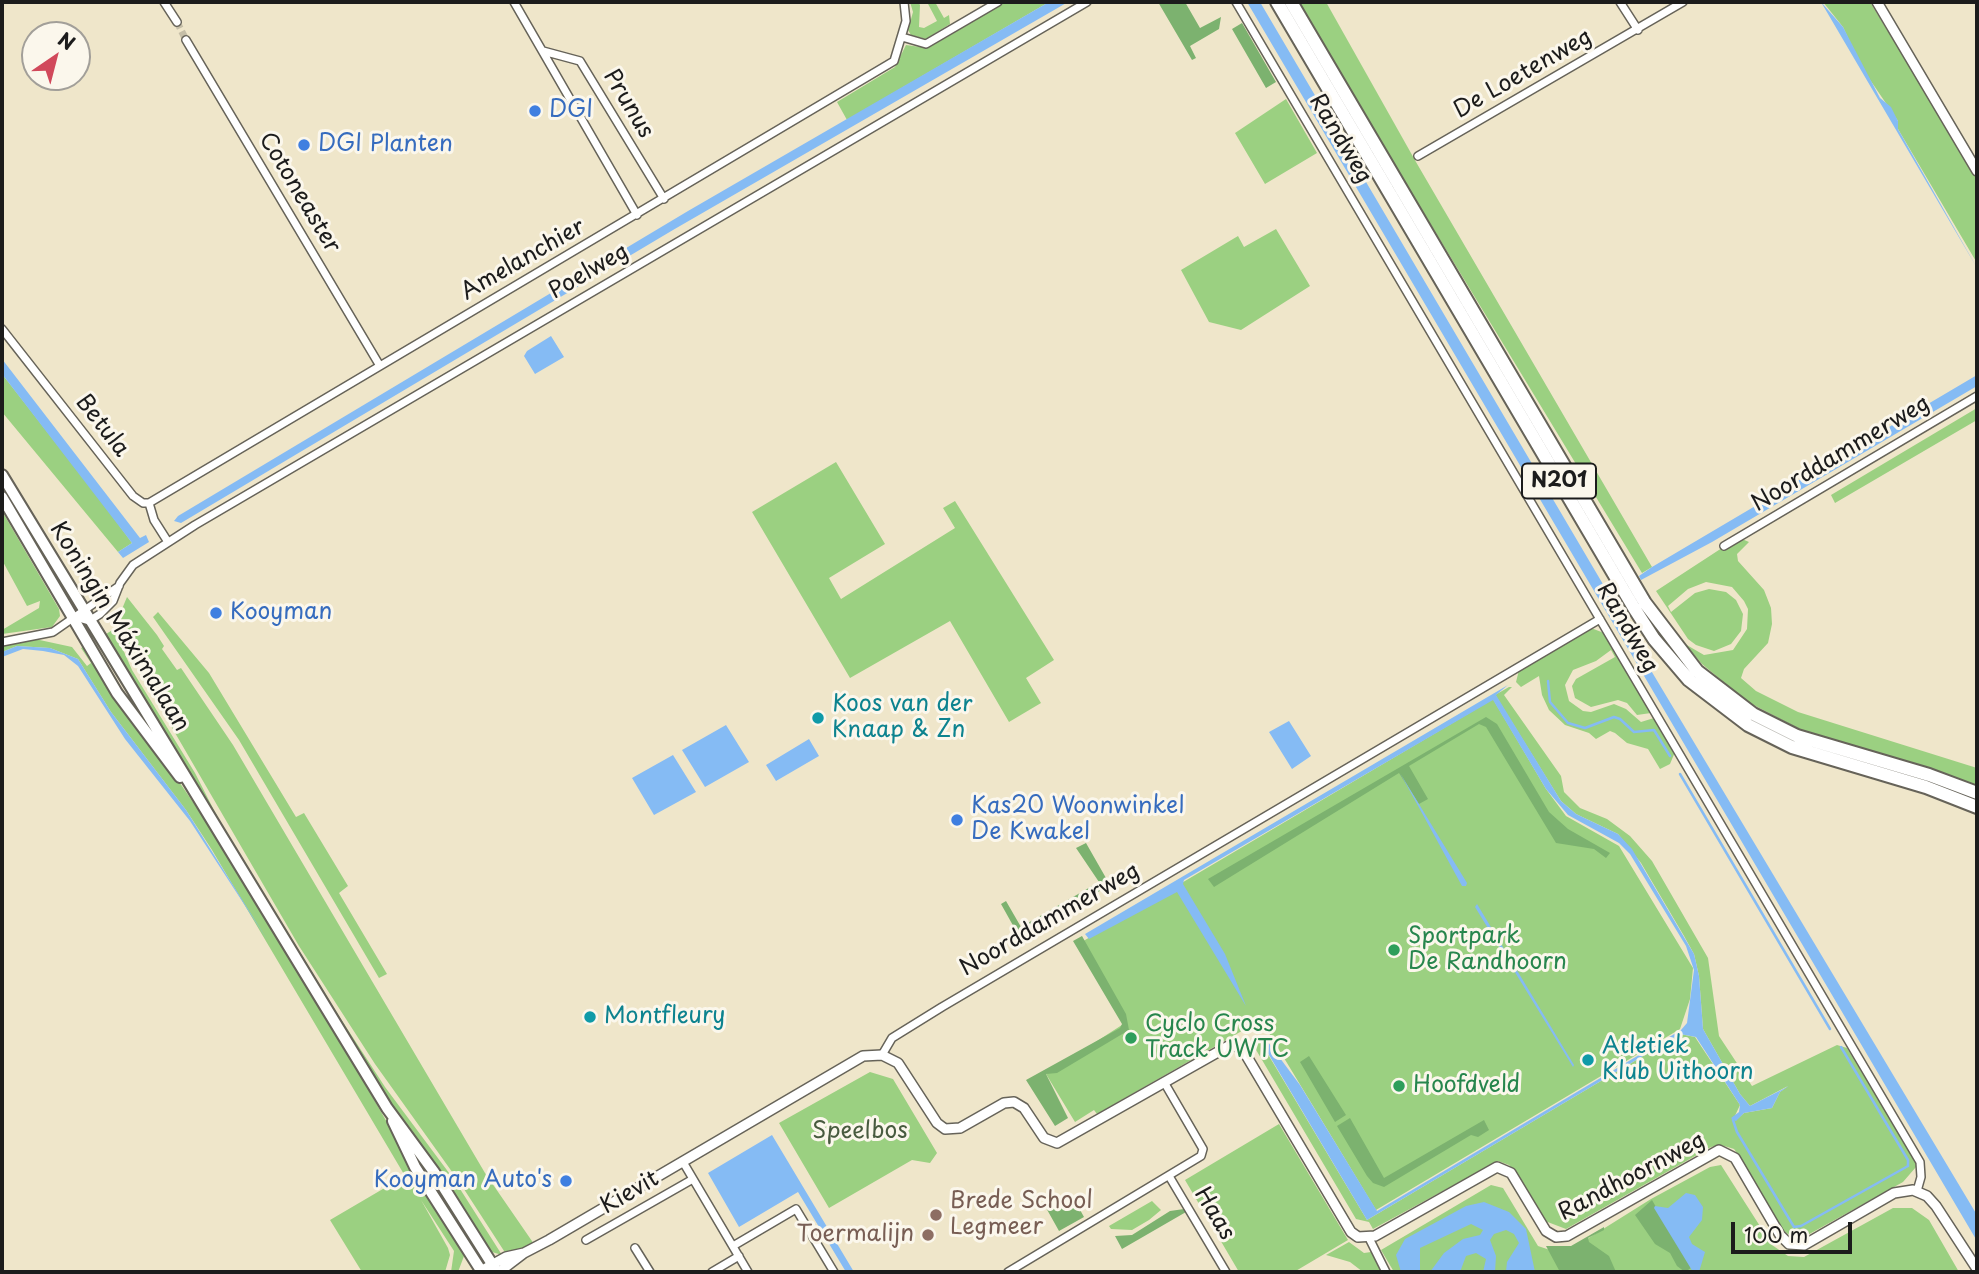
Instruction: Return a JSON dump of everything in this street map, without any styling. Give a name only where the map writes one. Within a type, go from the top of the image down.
[{"type":"highway","name":"N201","points":[[1276,2],[1629,600],[1654,639],[1689,680],[1748,725],[1793,747],[1926,787],[1977,807]]},
{"type":"highway","name":"N201","points":[[1291,2],[1640,594],[1697,671],[1753,714],[1797,736],[1928,775],[1977,793]]},
{"type":"main road","name":"Koningin Máximalaan","points":[[2,475],[82,616],[117,692],[198,802],[387,1108],[427,1162],[496,1270]]},
{"type":"main road","name":"Koningin Máximalaan","points":[[2,497],[82,616]]},
{"type":"main road","name":"Koningin Máximalaan","points":[[387,1108],[415,1167],[481,1272]]},
{"type":"street","points":[[164,2],[177,22]]},
{"type":"street","name":"Prunus","points":[[514,2],[637,215]]},
{"type":"street","points":[[904,2],[907,12],[902,37],[926,44],[998,2]]},
{"type":"street","name":"Poelweg","points":[[2,642],[53,632],[113,601],[133,565],[168,542],[1087,2]]},
{"type":"street","name":"Randweg","points":[[1236,2],[1920,1162],[1921,1177],[1917,1191]]},
{"type":"street","points":[[1620,2],[1637,30]]},
{"type":"street","name":"De Loetenweg","points":[[1418,156],[1683,2]]},
{"type":"street","points":[[1877,2],[1977,171]]},
{"type":"street","name":"Amelanchier","points":[[149,503],[894,61],[902,37]]},
{"type":"street","name":"Cotoneaster","points":[[186,40],[380,366]]},
{"type":"street","name":"Prunus","points":[[543,51],[580,61],[664,199]]},
{"type":"street","name":"Betula","points":[[2,329],[133,496],[143,503],[149,503],[154,520],[168,542]]},
{"type":"street","name":"Noorddammerweg","points":[[1724,546],[1977,396]]},
{"type":"street","name":"Poelweg","points":[[82,616],[119,586]]},
{"type":"street","name":"Noorddammerweg","points":[[882,1055],[892,1038],[942,1007],[1600,619]]},
{"type":"street","points":[[481,1272],[496,1270],[863,1056],[882,1055],[894,1059],[906,1071],[942,1127],[956,1130],[1004,1103],[1014,1102],[1024,1108],[1044,1138],[1053,1142],[1065,1141],[1230,1044],[1241,1047],[1351,1232],[1360,1238],[1368,1238],[1385,1272]]},
{"type":"street","points":[[1008,1272],[1202,1156],[1203,1149],[1164,1082]]},
{"type":"street","name":"Randhoornweg","points":[[1368,1238],[1494,1167],[1511,1173],[1546,1231],[1559,1237],[1571,1235],[1716,1150],[1733,1156],[1780,1235],[1792,1245],[1807,1244],[1894,1193],[1917,1191]]},
{"type":"street","points":[[683,1162],[748,1272]]},
{"type":"street","name":"Haas","points":[[1169,1176],[1226,1272]]},
{"type":"street","name":"Kievit","points":[[586,1240],[693,1179]]},
{"type":"street","points":[[1917,1191],[1936,1206],[1977,1269]]},
{"type":"street","points":[[733,1246],[796,1209],[834,1272]]},
{"type":"street","points":[[635,1248],[650,1272]]},
{"type":"street","points":[[712,1272],[739,1256]]},
{"type":"green space","points":[[910,2],[918,2],[920,5],[919,27],[924,28],[937,21],[927,2],[935,2],[944,18],[949,15],[950,24],[926,39],[911,35],[908,30],[913,12]]},
{"type":"green space","points":[[1006,2],[1049,2],[847,120],[837,102],[895,67],[906,45],[928,48]]},
{"type":"green space","points":[[1158,2],[1185,2],[1200,28],[1221,17],[1219,29],[1190,46],[1196,58],[1192,60]]},
{"type":"green space","points":[[1296,2],[1326,2],[1652,567],[1642,573]]},
{"type":"green space","points":[[1823,2],[1870,2],[1951,134],[1977,179],[1977,263],[1898,129],[1898,121],[1862,68],[1843,27]]},
{"type":"green space","points":[[1242,23],[1276,82],[1266,88],[1232,29]]},
{"type":"green space","points":[[1286,99],[1317,153],[1265,184],[1235,133]]},
{"type":"green space","points":[[1276,229],[1310,286],[1241,330],[1209,322],[1181,270],[1238,236],[1244,247]]},
{"type":"green space","points":[[2,374],[132,543],[118,552],[2,412]]},
{"type":"green space","points":[[1977,408],[1977,420],[1835,503],[1831,495]]},
{"type":"green space","points":[[836,462],[885,544],[829,578],[841,599],[955,528],[943,508],[955,501],[1054,660],[1026,678],[1041,703],[1009,722],[950,621],[850,678],[752,512]]},
{"type":"green space","points":[[2,511],[59,609],[60,616],[52,627],[2,634],[2,630],[39,608],[40,601],[27,606],[2,560]]},
{"type":"green space","points":[[1742,539],[1749,542],[1737,554],[1738,561],[1764,590],[1771,608],[1772,624],[1768,643],[1744,669],[1741,678],[1756,691],[1798,712],[1977,768],[1977,788],[1813,736],[1746,701],[1702,664],[1685,644],[1704,655],[1733,650],[1747,629],[1748,609],[1744,601],[1732,587],[1706,582],[1688,589],[1668,606],[1671,612],[1695,593],[1709,589],[1726,592],[1736,600],[1743,614],[1741,631],[1731,644],[1714,651],[1688,639],[1656,591],[1725,546]]},
{"type":"green space","points":[[127,597],[157,635],[164,646],[162,649],[177,670],[181,668],[233,745],[485,1173],[534,1244],[506,1254],[460,1183],[375,1064],[299,946],[121,640],[117,621]]},
{"type":"green space","points":[[158,612],[209,673],[296,817],[304,813],[348,886],[339,893],[387,974],[379,978],[239,740],[153,617]]},
{"type":"green space","points":[[1591,628],[1604,633],[1651,713],[1637,715],[1627,703],[1618,700],[1591,707],[1575,698],[1572,686],[1576,679],[1615,657],[1611,650],[1596,661],[1573,670],[1565,685],[1569,701],[1583,711],[1591,712],[1614,704],[1626,709],[1641,722],[1654,718],[1675,752],[1670,764],[1660,769],[1648,749],[1627,743],[1610,731],[1596,739],[1589,733],[1565,725],[1549,710],[1542,695],[1539,676],[1521,687],[1516,682],[1519,670]]},
{"type":"green space","points":[[114,629],[132,670],[195,773],[218,818],[337,1013],[385,1087],[455,1181],[502,1255],[492,1252],[485,1245],[378,1085],[171,748],[106,634]]},
{"type":"green space","points":[[35,639],[72,647],[87,666],[91,663],[81,648],[86,645],[199,811],[331,1025],[464,1256],[458,1272],[451,1272],[454,1251],[421,1200],[448,1248],[450,1255],[445,1272],[362,1272],[330,1220],[405,1176],[212,850],[186,810],[111,712],[78,659],[50,648],[17,646],[2,652],[2,646]]},
{"type":"green space","points":[[1512,687],[1504,695],[1561,776],[1564,792],[1580,808],[1607,819],[1630,836],[1652,861],[1708,958],[1719,1036],[1752,1086],[1837,1045],[1847,1048],[1915,1160],[1916,1167],[1903,1182],[1804,1237],[1792,1237],[1780,1228],[1734,1149],[1721,1145],[1711,1147],[1566,1229],[1545,1221],[1515,1172],[1509,1165],[1498,1161],[1373,1229],[1369,1222],[1356,1219],[1252,1043],[1251,1039],[1257,1035],[1264,1036],[1268,1042],[1263,1046],[1367,1220],[1680,1034],[1695,1037],[1740,1105],[1733,1120],[1744,1113],[1772,1108],[1780,1092],[1788,1086],[1750,1106],[1740,1094],[1703,1029],[1699,976],[1694,954],[1684,936],[1641,863],[1618,834],[1576,814],[1561,801],[1495,695]]},
{"type":"green space","name":"Sportpark De Randhoorn","points":[[1493,699],[1546,789],[1566,816],[1619,846],[1693,968],[1690,999],[1680,1029],[1376,1210],[1261,1020],[1097,1114],[1094,1110],[1075,1122],[1046,1074],[1125,1023],[1080,943]]},
{"type":"green space","points":[[1486,717],[1497,724],[1549,812],[1568,829],[1610,853],[1606,858],[1594,849],[1556,843],[1486,727],[1479,724],[1409,766],[1428,799],[1419,804],[1399,773],[1214,887],[1208,879]]},
{"type":"green space","points":[[1086,843],[1110,885],[1020,938],[1001,904],[1006,901],[1021,927],[1099,882],[1076,848]]},
{"type":"green space","points":[[1082,936],[1126,1014],[1129,1030],[1057,1073],[1046,1074],[1068,1118],[1055,1126],[1026,1080],[1120,1028],[1122,1024],[1073,941]]},
{"type":"green space","points":[[1309,1056],[1346,1115],[1335,1122],[1300,1062]]},
{"type":"green space","name":"Speelbos","points":[[870,1072],[893,1079],[937,1153],[930,1163],[912,1160],[829,1208],[779,1123]]},
{"type":"green space","points":[[1350,1118],[1384,1178],[1484,1120],[1489,1130],[1478,1137],[1471,1135],[1384,1187],[1373,1183],[1367,1176],[1337,1126]]},
{"type":"green space","points":[[1279,1124],[1348,1240],[1294,1272],[1239,1272],[1185,1180]]},
{"type":"green space","points":[[1721,1165],[1772,1245],[1788,1256],[1804,1257],[1893,1208],[1912,1208],[1929,1220],[1959,1272],[1394,1272],[1381,1250],[1491,1185],[1503,1188],[1538,1246],[1553,1251],[1568,1251],[1651,1199],[1710,1167]]},
{"type":"green space","points":[[1652,1200],[1691,1268],[1685,1272],[1677,1266],[1670,1253],[1655,1244],[1635,1215]]},
{"type":"green space","points":[[1152,1201],[1161,1210],[1132,1230],[1111,1229],[1109,1226]]},
{"type":"green space","points":[[1050,1204],[1079,1208],[1084,1217],[1059,1231],[1045,1206]]},
{"type":"green space","points":[[1184,1209],[1186,1212],[1122,1249],[1115,1236],[1132,1235],[1170,1211]]},
{"type":"green space","points":[[1604,1227],[1604,1230],[1588,1238],[1589,1242],[1609,1256],[1616,1272],[1560,1272],[1546,1246],[1571,1246]]},
{"type":"green space","points":[[1349,1242],[1364,1253],[1371,1252],[1383,1272],[1363,1272],[1350,1262],[1326,1255]]},
{"type":"water","points":[[1049,2],[1068,2],[673,230],[181,523],[174,521],[178,516],[688,211]]},
{"type":"water","points":[[1247,2],[1260,2],[1607,591],[1615,591],[1617,594],[1610,602],[1977,1215],[1977,1241]]},
{"type":"water","points":[[1821,2],[1843,27],[1880,98],[1891,107],[1898,121],[1898,129],[1977,268]]},
{"type":"water","points":[[551,336],[564,357],[535,374],[524,356],[527,351]]},
{"type":"water","points":[[2,359],[140,538],[146,535],[149,542],[123,558],[118,552],[132,543],[2,374]]},
{"type":"water","points":[[1977,375],[1977,386],[1712,542],[1641,580],[1639,576],[1652,567]]},
{"type":"water","points":[[17,646],[50,648],[78,659],[111,712],[186,810],[268,941],[190,821],[125,739],[78,666],[64,655],[43,651],[23,649],[2,657],[2,652]]},
{"type":"water","points":[[1508,685],[1496,695],[1561,801],[1576,814],[1618,834],[1632,849],[1694,954],[1699,976],[1703,1029],[1740,1094],[1750,1106],[1789,1086],[1780,1092],[1772,1108],[1744,1113],[1736,1121],[1733,1120],[1731,1118],[1739,1112],[1740,1105],[1696,1037],[1680,1034],[1367,1220],[1263,1045],[1268,1042],[1300,1085],[1377,1211],[1681,1030],[1687,1023],[1694,970],[1686,946],[1630,854],[1619,843],[1568,815],[1546,789],[1493,700],[1184,880],[1183,884],[1225,954],[1246,1006],[1177,892],[1089,939],[1085,934]]},
{"type":"water","points":[[1289,721],[1311,756],[1292,769],[1269,732]]},
{"type":"water","points":[[726,725],[749,762],[705,787],[682,750]]},
{"type":"water","points":[[809,739],[819,756],[776,781],[766,765]]},
{"type":"water","points":[[673,755],[696,792],[654,815],[632,778]]},
{"type":"water","points":[[1400,773],[1467,883],[1466,886],[1462,886]]},
{"type":"water","points":[[1477,904],[1574,1065],[1573,1067],[1475,907]]},
{"type":"water","points":[[772,1135],[854,1272],[846,1272],[798,1192],[739,1227],[708,1173]]},
{"type":"water","points":[[1686,1193],[1695,1195],[1703,1207],[1702,1220],[1689,1237],[1692,1244],[1705,1252],[1699,1272],[1693,1272],[1654,1208],[1668,1208]]},
{"type":"water","points":[[1484,1202],[1509,1212],[1526,1229],[1535,1272],[1506,1272],[1507,1262],[1519,1243],[1514,1234],[1506,1230],[1494,1234],[1490,1240],[1496,1256],[1495,1272],[1483,1272],[1486,1259],[1476,1253],[1466,1256],[1460,1272],[1430,1272],[1444,1253],[1463,1239],[1480,1235],[1483,1230],[1471,1224],[1420,1248],[1420,1272],[1401,1272],[1396,1255],[1405,1239],[1466,1206]]},
{"type":"waterway","points":[[1548,681],[1550,702],[1568,723],[1585,728],[1614,717],[1634,732],[1654,730],[1670,756]]},
{"type":"waterway","points":[[1680,774],[1830,1029]]},
{"type":"waterway","points":[[1733,1120],[1737,1132],[1794,1227],[1801,1226],[1908,1166],[1908,1160],[1841,1047]]},
{"type":"tunnel","points":[[177,22],[186,40]]},
{"type":"place","name":"DGI","points":[[535,111]]},
{"type":"place","name":"DGI Planten","points":[[304,145]]},
{"type":"place","name":"Kooyman","points":[[216,613]]},
{"type":"place","name":"Koos van der Knaap & Zn","points":[[818,718]]},
{"type":"place","name":"Kas20 Woonwinkel De Kwakel","points":[[957,820]]},
{"type":"place","name":"Sportpark De Randhoorn","points":[[1394,950]]},
{"type":"place","name":"Montfleury","points":[[590,1017]]},
{"type":"place","name":"Cyclo Cross Track UWTC","points":[[1131,1038]]},
{"type":"place","name":"Atletiek Klub Uithoorn","points":[[1588,1060]]},
{"type":"place","name":"Hoofdveld","points":[[1399,1086]]},
{"type":"place","name":"Kooyman Auto's","points":[[566,1181]]},
{"type":"place","name":"Brede School Legmeer","points":[[936,1215]]},
{"type":"place","name":"Toermalijn","points":[[928,1235]]}]
